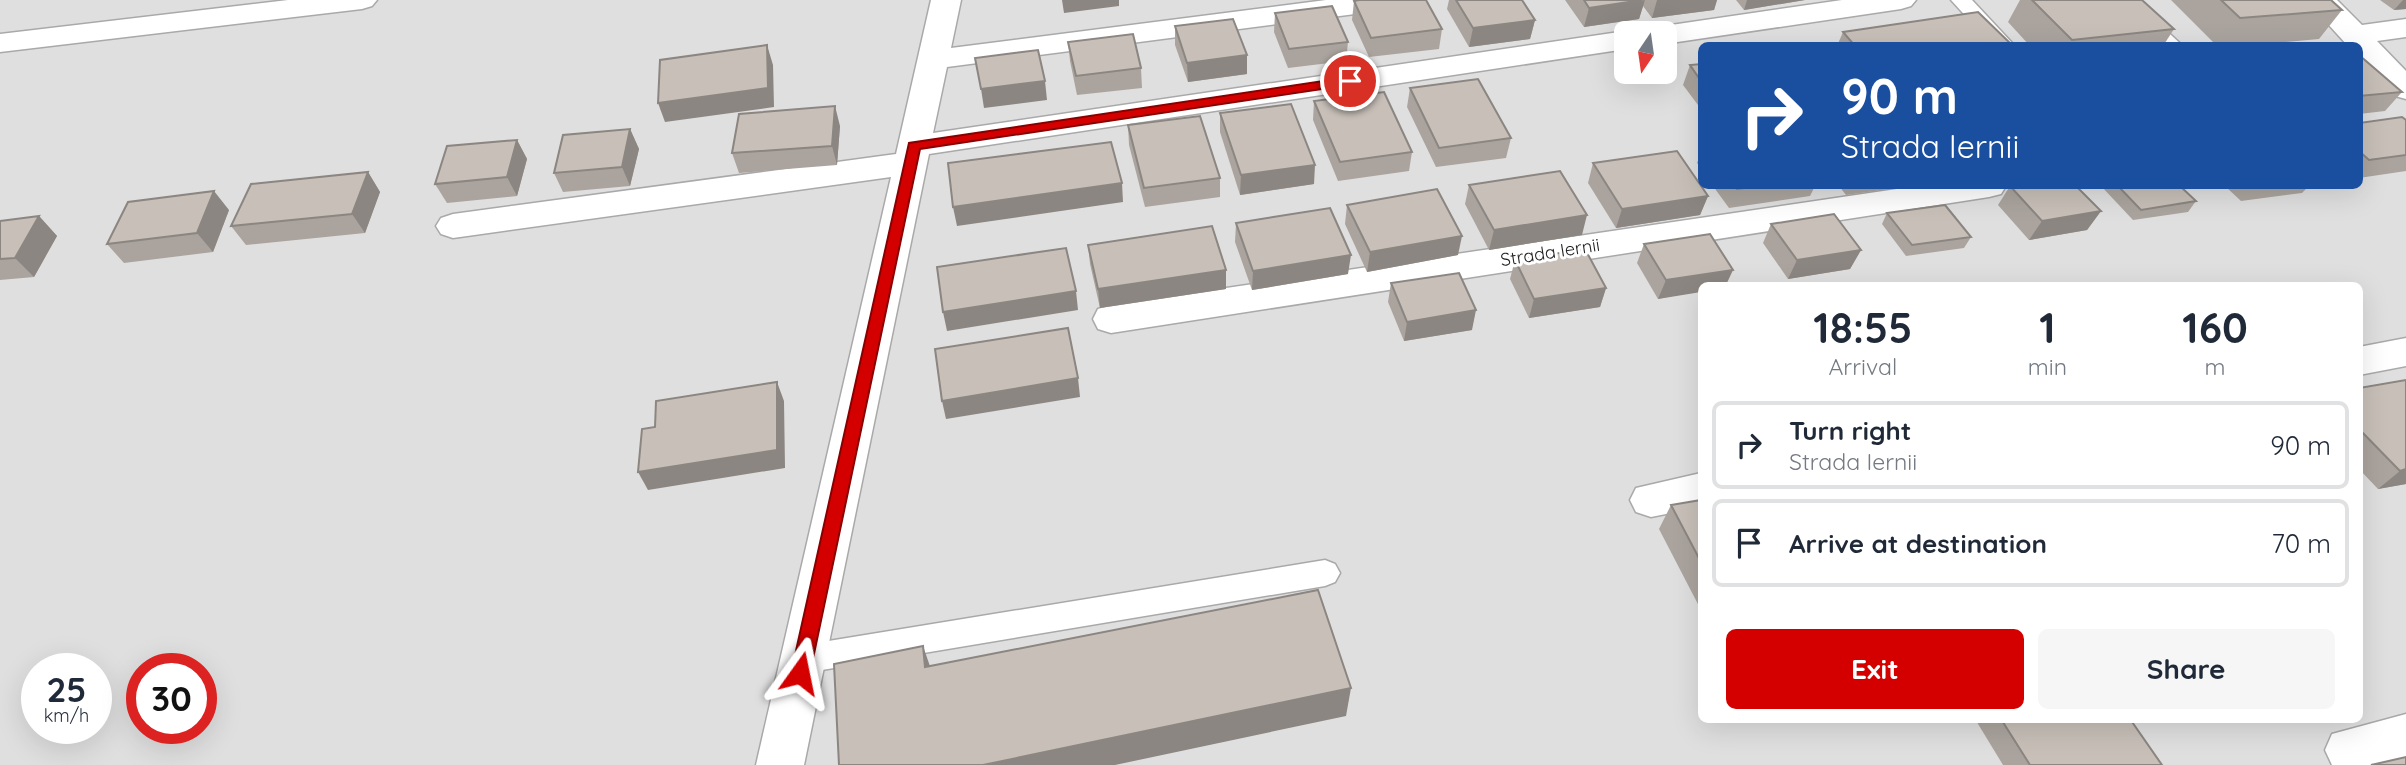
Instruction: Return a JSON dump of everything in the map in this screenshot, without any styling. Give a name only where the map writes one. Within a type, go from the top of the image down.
[{"type":"street","points":[[0,43],[362,0]]},
{"type":"street","points":[[780,765],[946,0]]},
{"type":"street","points":[[933,60],[1394,0]]},
{"type":"street","points":[[1677,33],[1838,4],[1900,0]]},
{"type":"street","points":[[2321,0],[2362,42]]},
{"type":"street","points":[[2355,35],[2406,28]]},
{"type":"street","points":[[453,226],[1614,42]]},
{"type":"street","points":[[2363,43],[2406,89]]},
{"type":"street","name":"Strada Iernii","points":[[1111,319],[1969,189]]},
{"type":"street","points":[[2363,360],[2406,352]]},
{"type":"street","points":[[1651,500],[1698,491]]},
{"type":"street","points":[[2348,750],[2406,736]]},
{"type":"lane","points":[[1961,0],[2001,42]]},
{"type":"lane","points":[[2121,0],[2168,42]]},
{"type":"lane","points":[[804,659],[1325,573]]},
{"type":"shaded area","points":[[0,0],[2406,0],[2406,765],[0,765]]},
{"type":"building","points":[[1426,0],[1442,29],[1371,38],[1354,1]]},
{"type":"building","points":[[1456,0],[1522,0],[1535,20],[1473,28]]},
{"type":"building","points":[[1584,0],[1642,0],[1589,8]]},
{"type":"building","points":[[2032,0],[2142,0],[2174,29],[2072,40]]},
{"type":"building","points":[[2221,0],[2331,0],[2342,10],[2240,18]]},
{"type":"building","points":[[1332,6],[1348,42],[1289,49],[1275,13]]},
{"type":"building","points":[[1978,12],[2009,42],[1852,42],[1843,32]]},
{"type":"building","points":[[1233,19],[1247,55],[1187,63],[1175,26]]},
{"type":"building","points":[[1133,34],[1141,68],[1076,76],[1068,42]]},
{"type":"building","points":[[767,45],[768,88],[658,103],[660,60]]},
{"type":"building","points":[[1038,50],[1045,81],[981,89],[975,58]]},
{"type":"building","points":[[2363,58],[2402,92],[2363,96]]},
{"type":"building","points":[[1698,64],[1698,77],[1690,65]]},
{"type":"building","points":[[1478,79],[1511,138],[1439,148],[1410,88]]},
{"type":"building","points":[[1384,92],[1412,152],[1340,162],[1314,101]]},
{"type":"building","points":[[1291,104],[1315,165],[1241,175],[1220,113]]},
{"type":"building","points":[[835,106],[832,146],[732,153],[739,114]]},
{"type":"building","points":[[1200,116],[1220,178],[1144,188],[1128,125]]},
{"type":"building","points":[[2402,117],[2406,120],[2406,155],[2369,160],[2363,155],[2363,122]]},
{"type":"building","points":[[630,129],[622,167],[554,173],[563,135]]},
{"type":"building","points":[[517,140],[507,177],[435,184],[447,146]]},
{"type":"building","points":[[1111,142],[1122,183],[953,207],[948,163]]},
{"type":"building","points":[[1677,151],[1698,181],[1698,189],[1703,189],[1708,196],[1622,209],[1593,163]]},
{"type":"building","points":[[1560,171],[1587,215],[1494,230],[1469,185]]},
{"type":"building","points":[[368,172],[352,214],[231,226],[251,184]]},
{"type":"building","points":[[1437,189],[1462,236],[1370,252],[1347,205]]},
{"type":"building","points":[[2013,189],[2079,189],[2101,211],[2042,221]]},
{"type":"building","points":[[2121,189],[2183,189],[2196,201],[2141,210]]},
{"type":"building","points":[[214,191],[197,233],[107,244],[128,202]]},
{"type":"building","points":[[1945,205],[1971,237],[1912,245],[1887,213]]},
{"type":"building","points":[[1330,208],[1351,255],[1253,271],[1236,223]]},
{"type":"building","points":[[1834,214],[1861,250],[1797,260],[1771,224]]},
{"type":"building","points":[[39,216],[15,258],[0,259],[0,221]]},
{"type":"building","points":[[1212,226],[1226,270],[1098,289],[1088,245]]},
{"type":"building","points":[[1710,234],[1733,270],[1666,280],[1644,244]]},
{"type":"building","points":[[1066,248],[1076,291],[943,312],[937,267]]},
{"type":"building","points":[[1585,249],[1606,288],[1534,299],[1515,260]]},
{"type":"building","points":[[1459,273],[1476,310],[1407,322],[1391,283]]},
{"type":"building","points":[[1068,328],[1078,378],[942,401],[935,349]]},
{"type":"building","points":[[2406,380],[2406,469],[2400,471],[2363,433],[2363,387]]},
{"type":"building","points":[[777,382],[777,450],[638,472],[642,429],[655,427],[656,401]]},
{"type":"building","points":[[1698,500],[1698,556],[1671,505]]},
{"type":"building","points":[[1318,590],[1351,688],[983,765],[839,765],[834,664],[923,646],[925,667]]},
{"type":"building","points":[[2004,723],[2133,723],[2162,765],[2030,765]]},
{"type":"building","points":[[2406,757],[2406,765],[2371,765]]},
{"type":"route","points":[[800,673],[914,146],[1350,81]]}]
